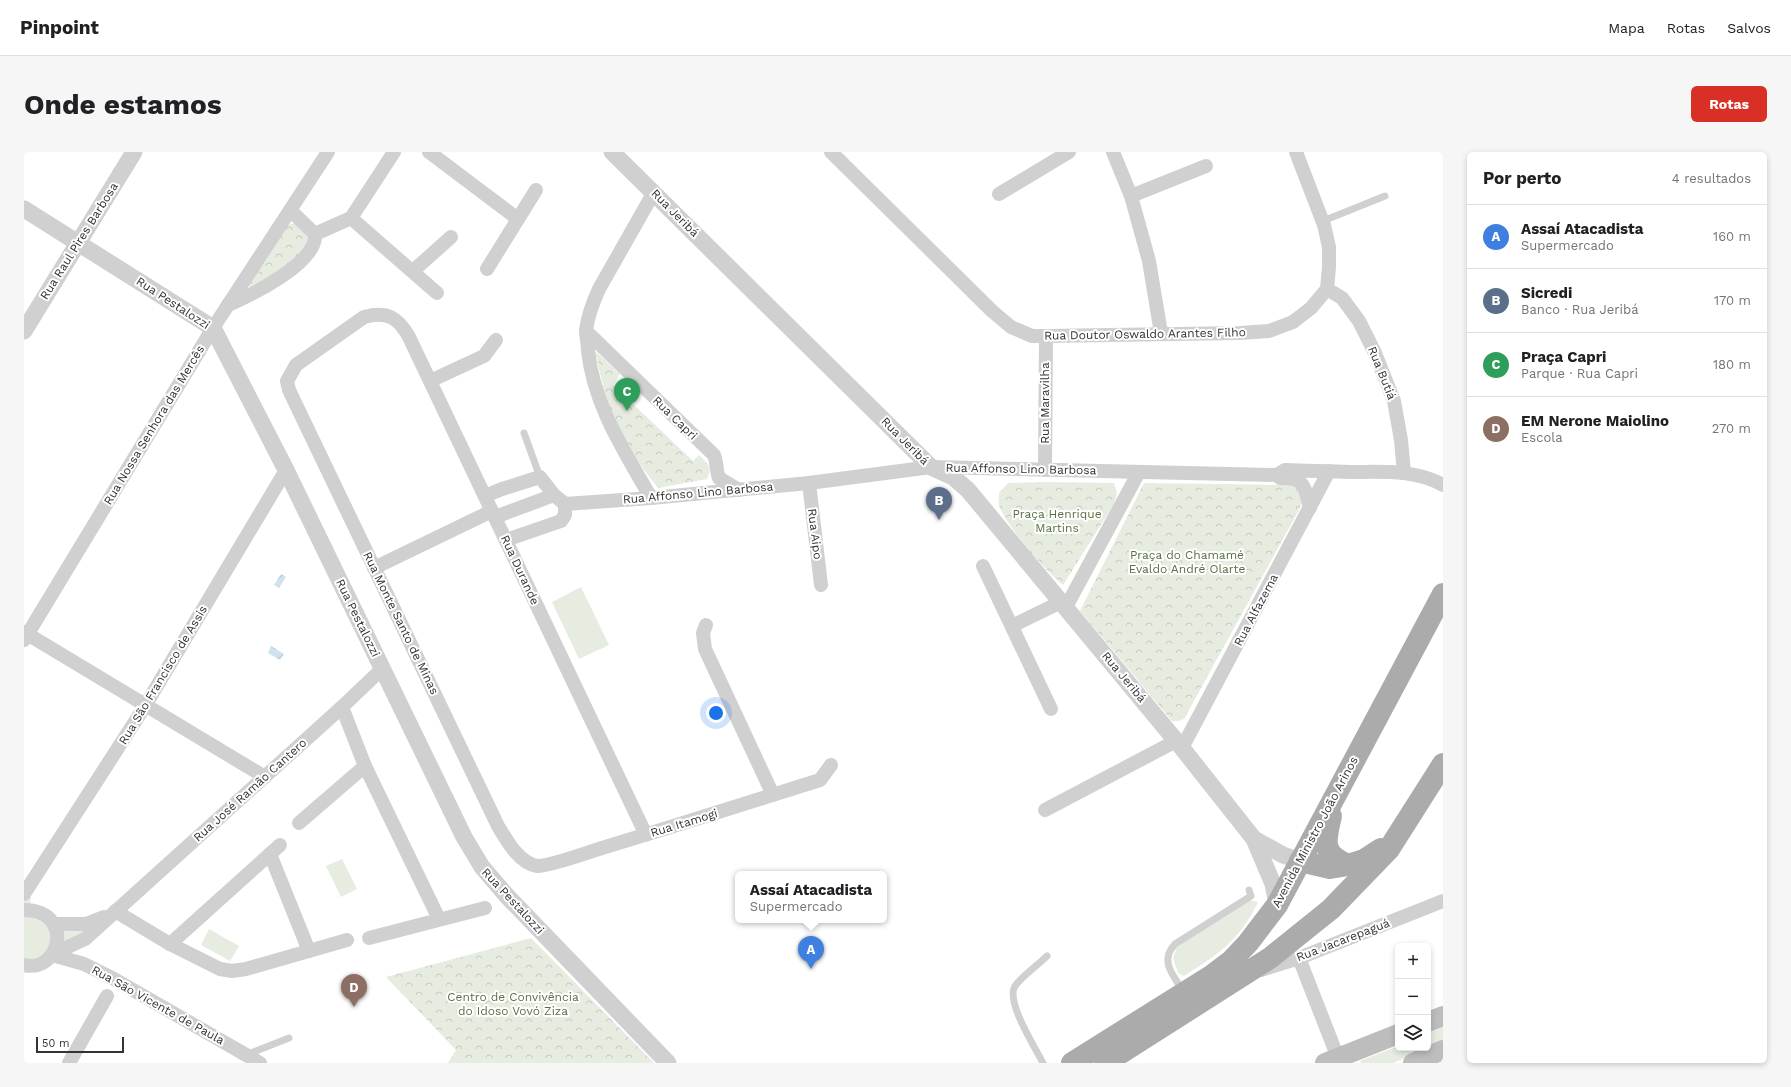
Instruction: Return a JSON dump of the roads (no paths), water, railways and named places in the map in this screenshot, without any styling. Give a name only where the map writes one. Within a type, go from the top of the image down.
[{"type":"main road","name":"Avenida Ministro João Arinos","points":[[1072,1063],[1184,993],[1231,961],[1248,943],[1277,906],[1443,594]]},
{"type":"main road","points":[[1105,1063],[1270,958],[1331,909],[1389,849],[1441,772]]},
{"type":"main road","points":[[1337,792],[1326,837],[1326,845],[1333,857],[1348,865]]},
{"type":"main road","points":[[1300,861],[1330,868],[1348,865],[1364,860],[1386,845],[1410,818]]},
{"type":"main road","points":[[1431,1021],[1443,1016]]},
{"type":"main road","points":[[1332,1060],[1395,1035]]},
{"type":"main road","points":[[1412,1063],[1443,1050]]},
{"type":"street","name":"Rua Raul Pires Barbosa","points":[[24,331],[134,152]]},
{"type":"street","name":"Rua Nossa Senhora das Mercês","points":[[25,635],[213,328],[291,211],[328,152]]},
{"type":"street","points":[[315,234],[350,218],[394,152]]},
{"type":"street","points":[[429,152],[518,219]]},
{"type":"street","name":"Rua Jeribá","points":[[612,152],[931,467],[953,477],[968,490],[1179,745],[1254,839]]},
{"type":"street","name":"Rua Doutor Oswaldo Arantes Filho","points":[[830,152],[992,311],[1011,327],[1032,336],[1240,333],[1269,331],[1293,322],[1311,308],[1327,289]]},
{"type":"street","points":[[999,194],[1069,152]]},
{"type":"street","points":[[1113,152],[1131,196],[1149,261],[1161,333]]},
{"type":"street","points":[[1298,153],[1323,221],[1329,247],[1327,289]]},
{"type":"street","points":[[1131,196],[1206,166]]},
{"type":"street","points":[[487,269],[536,190]]},
{"type":"street","points":[[651,498],[612,430],[603,410],[590,366],[586,331],[591,306],[599,289],[654,192]]},
{"type":"street","name":"Rua Pestalozzi","points":[[24,209],[213,328],[286,470],[464,837],[482,867],[506,895],[668,1063]]},
{"type":"street","points":[[228,305],[249,296],[284,276],[312,249],[316,241],[315,234],[311,228],[291,211]]},
{"type":"street","points":[[350,218],[437,293]]},
{"type":"street","points":[[413,271],[451,237]]},
{"type":"street","name":"Rua Butiá","points":[[1327,289],[1342,298],[1358,322],[1375,353],[1394,401],[1401,440],[1404,473]]},
{"type":"street","name":"Rua Durande","points":[[290,374],[296,365],[364,318],[375,314],[384,315],[394,318],[403,326],[646,835]]},
{"type":"street","name":"Rua Capri","points":[[586,331],[714,455],[717,461],[716,470],[719,478],[739,490]]},
{"type":"street","name":"Rua Maravilha","points":[[1045,470],[1046,336]]},
{"type":"street","points":[[430,381],[484,356],[496,340]]},
{"type":"street","name":"Rua Monte Santo de Minas","points":[[290,374],[287,381],[289,390],[498,826],[522,859],[530,864]]},
{"type":"street","name":"Rua Affonso Lino Barbosa","points":[[570,503],[651,498],[739,490],[809,483],[931,467],[1277,475],[1280,478],[1293,478],[1302,483],[1310,508]]},
{"type":"street","name":"Rua São Francisco de Assis","points":[[24,894],[145,706],[286,470]]},
{"type":"street","name":"Rua Affonso Lino Barbosa","points":[[1277,475],[1285,470],[1404,473],[1432,479],[1443,485]]},
{"type":"street","points":[[1012,626],[1063,605],[1139,472]]},
{"type":"street","name":"Rua Alfazema","points":[[1179,745],[1329,472]]},
{"type":"street","points":[[485,496],[502,488],[540,477],[554,496],[570,503],[561,521],[506,540]]},
{"type":"street","name":"Rua Aipo","points":[[809,483],[821,585]]},
{"type":"street","points":[[374,568],[493,514],[554,496]]},
{"type":"street","points":[[983,566],[1051,709]]},
{"type":"street","points":[[706,625],[703,633],[705,649],[773,795]]},
{"type":"street","points":[[25,635],[264,777]]},
{"type":"street","name":"Rua José Ramão Cantero","points":[[24,965],[32,966],[46,961],[52,955],[85,939],[342,707],[383,668]]},
{"type":"street","points":[[342,707],[366,766],[439,919]]},
{"type":"street","points":[[1045,810],[1179,745]]},
{"type":"street","name":"Rua Itamogi","points":[[530,864],[540,866],[646,835],[820,780],[831,765]]},
{"type":"street","points":[[300,823],[366,766]]},
{"type":"street","points":[[1254,839],[1283,855],[1300,861]]},
{"type":"street","points":[[1254,839],[1273,884],[1277,906]]},
{"type":"street","points":[[170,944],[275,850],[309,951]]},
{"type":"street","name":"Rua São Francisco de Assis","points":[[28,910],[36,877]]},
{"type":"street","name":"Rua Jacarepaguá","points":[[1242,977],[1299,958],[1443,901]]},
{"type":"street","points":[[368,938],[485,908]]},
{"type":"street","points":[[28,910],[48,916],[54,924],[58,934],[57,945],[52,955]]},
{"type":"street","points":[[54,924],[86,924],[115,911],[170,944],[220,969],[232,971],[246,969],[347,940]]},
{"type":"street","name":"Rua São Vicente de Paula","points":[[52,955],[84,964],[114,979],[239,1056],[260,1063]]},
{"type":"street","points":[[1299,958],[1332,1060]]},
{"type":"street","points":[[69,1063],[107,996]]},
{"type":"lane","points":[[1323,221],[1385,196]]},
{"type":"lane","points":[[524,433],[540,477]]},
{"type":"lane","points":[[1184,993],[1169,969],[1167,956],[1169,950],[1175,944],[1250,896],[1249,890]]},
{"type":"lane","points":[[1043,1063],[1014,1005],[1012,994],[1015,986],[1047,956]]},
{"type":"lane","points":[[239,1056],[289,1038]]},
{"type":"water","points":[[281,574],[286,577],[279,588],[274,585]]},
{"type":"water","points":[[271,646],[284,654],[280,660],[268,653]]},
{"type":"place","name":"Praça Capri","points":[[627,411]]},
{"type":"place","name":"Sicredi","points":[[939,520]]},
{"type":"place","name":"Assaí Atacadista","points":[[811,969]]},
{"type":"place","name":"EM Nerone Maiolino","points":[[354,1007]]},
{"type":"park label","name":"Praça Henrique Martins","points":[[1057,521]]},
{"type":"park label","name":"Praça do Chamamé Evaldo André Olarte","points":[[1187,562]]},
{"type":"park label","name":"Centro de Convivência do Idoso Vovó Ziza","points":[[513,1004]]}]
